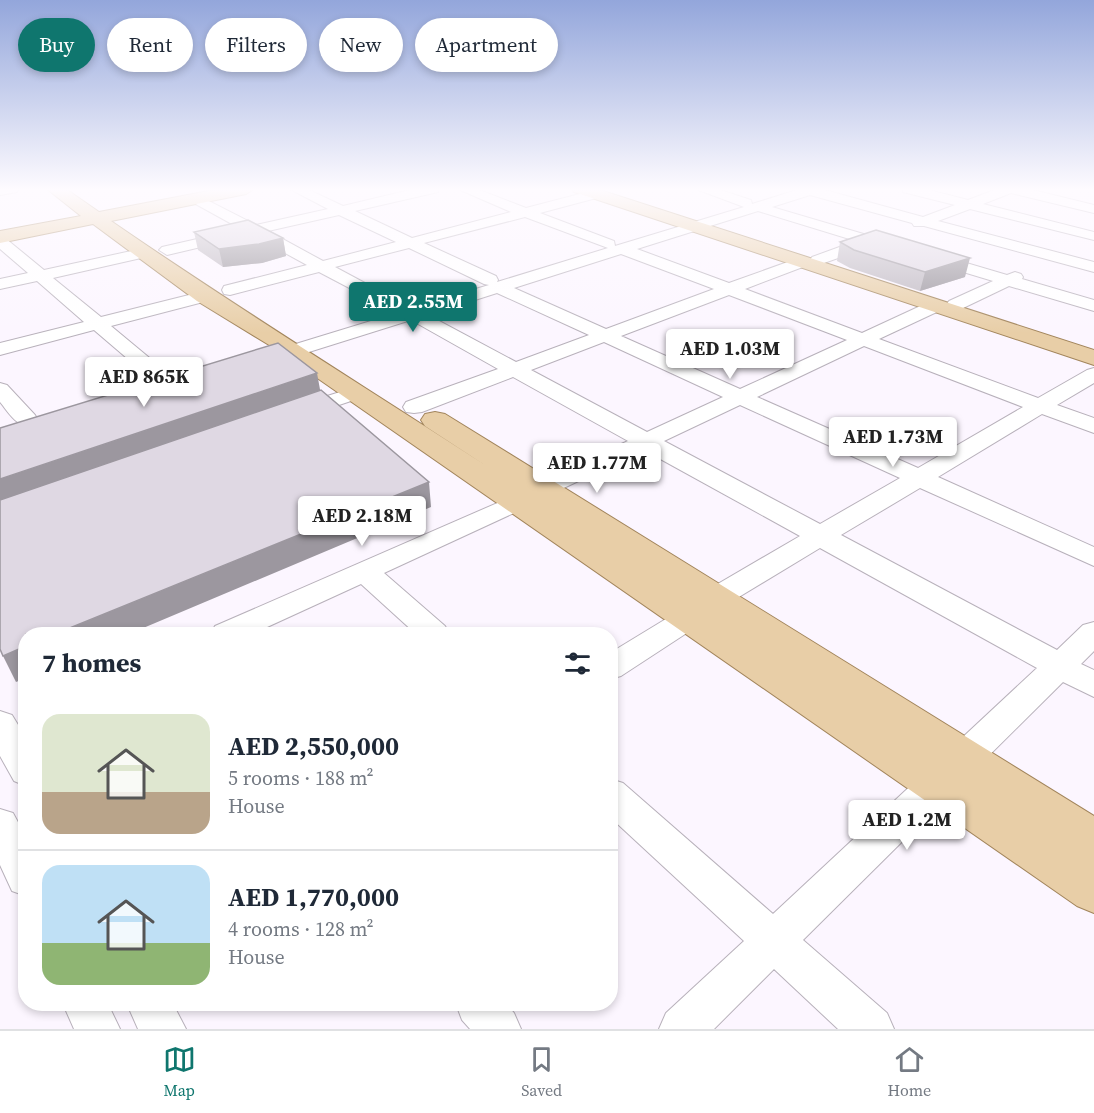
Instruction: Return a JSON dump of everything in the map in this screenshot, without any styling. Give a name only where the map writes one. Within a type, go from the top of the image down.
[{"type":"main road","points":[[136,237],[213,290],[299,343],[414,407],[530,495]]},
{"type":"main road","points":[[736,237],[945,305],[1094,358]]},
{"type":"main road","points":[[945,305],[1094,349]]},
{"type":"main road","points":[[299,343],[356,393],[530,495],[702,608],[964,758],[1094,841]]},
{"type":"main road","points":[[702,608],[937,784],[1094,890]]},
{"type":"street","points":[[0,285],[221,237]]},
{"type":"street","points":[[267,237],[1094,685]]},
{"type":"street","points":[[399,237],[604,336],[1094,556]]},
{"type":"street","points":[[0,340],[94,320],[417,237]]},
{"type":"street","points":[[589,237],[1094,426]]},
{"type":"street","points":[[249,359],[648,237]]},
{"type":"street","points":[[862,237],[1094,306]]},
{"type":"street","points":[[414,407],[729,289],[880,237]]},
{"type":"street","points":[[983,237],[1094,267]]},
{"type":"street","points":[[242,627],[863,339],[1008,280],[1094,238]]},
{"type":"street","points":[[0,239],[94,320],[161,386]]},
{"type":"street","points":[[0,349],[94,320]]},
{"type":"street","points":[[618,663],[820,536],[1094,374]]},
{"type":"street","points":[[140,386],[161,386],[183,379]]},
{"type":"street","points":[[0,390],[28,425]]},
{"type":"street","points":[[278,420],[356,393]]},
{"type":"street","points":[[364,572],[426,627]]},
{"type":"street","points":[[682,1029],[1094,633]]},
{"type":"street","points":[[10,728],[18,750]]},
{"type":"street","points":[[618,801],[871,1029]]},
{"type":"street","points":[[0,825],[18,862]]},
{"type":"street","points":[[88,1011],[97,1029]]},
{"type":"street","points":[[153,1011],[163,1029]]},
{"type":"street","points":[[484,1011],[498,1029]]},
{"type":"building","points":[[201,237],[283,238],[259,244],[219,249]]},
{"type":"building","points":[[855,237],[900,237],[970,258],[925,272],[854,250],[840,242]]},
{"type":"building","points":[[278,343],[317,373],[0,479],[0,428]]},
{"type":"building","points":[[321,390],[429,482],[72,627],[18,627],[18,649],[3,656],[0,649],[0,500]]}]
